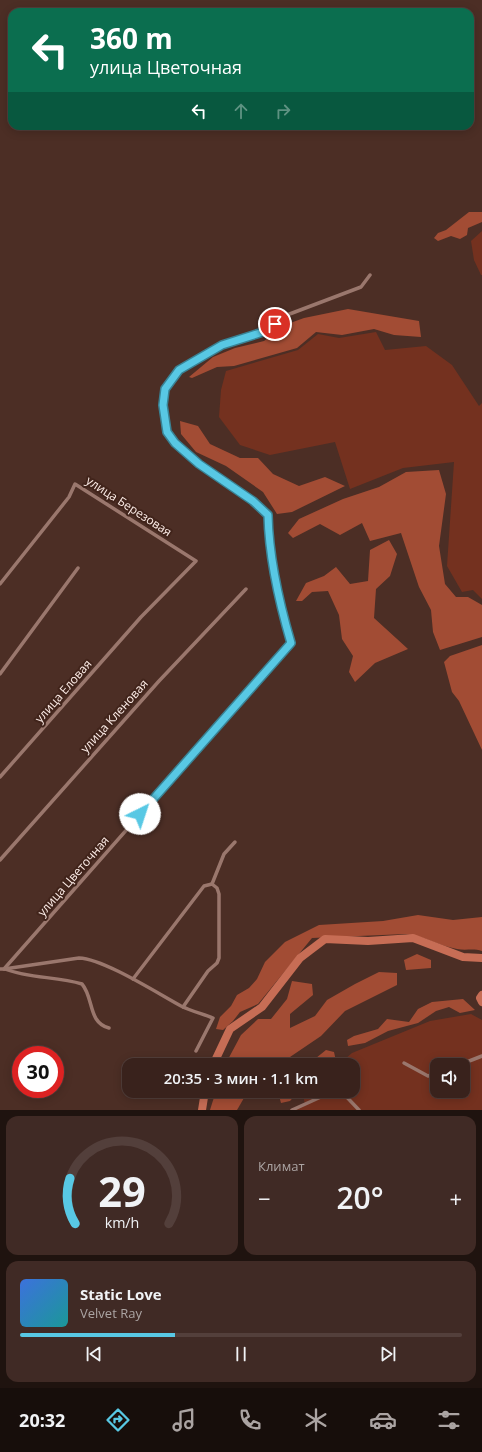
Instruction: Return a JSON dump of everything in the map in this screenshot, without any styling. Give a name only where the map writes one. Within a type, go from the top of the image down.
[{"type":"street","name":"улица Цветочная","points":[[2,969],[291,643],[282,611],[272,558],[268,515],[253,501],[199,464],[175,443],[167,432],[163,405],[165,389],[179,370],[222,345],[263,332],[287,315],[361,287],[370,275]]},
{"type":"street","name":"улица Березовая","points":[[0,584],[68,497],[75,484],[196,561]]},
{"type":"street","name":"улица Еловая","points":[[0,777],[140,617],[196,561]]},
{"type":"street","points":[[0,674],[78,568]]},
{"type":"street","name":"улица Кленовая","points":[[0,860],[159,682],[246,589]]},
{"type":"street","points":[[212,884],[224,854],[235,842]]},
{"type":"street","points":[[133,979],[204,886],[212,884]]},
{"type":"street","points":[[183,1007],[208,971],[217,963],[219,958],[219,894],[217,888],[212,884]]},
{"type":"street","points":[[2,969],[85,958],[133,979],[183,1007],[212,1018],[196,1052]]},
{"type":"street","points":[[2,969],[28,976],[72,981],[82,984],[88,994],[96,1021],[99,1024],[109,1028]]},
{"type":"street","points":[[470,1060],[482,1056]]},
{"type":"street","points":[[404,1063],[428,1076],[430,1075]]},
{"type":"street","points":[[292,1110],[319,1098]]},
{"type":"street","points":[[348,1098],[359,1110]]},
{"type":"shaded area","points":[[469,212],[482,212],[482,222],[468,228],[467,235],[460,239],[451,236],[438,241],[434,238],[438,233],[446,230]]},
{"type":"shaded area","points":[[482,231],[481,275],[474,260],[471,241]]},
{"type":"shaded area","points":[[348,309],[419,321],[421,337],[394,335],[374,329],[342,335],[316,332],[297,348],[234,366],[217,367],[192,378],[189,377],[213,357],[235,348],[264,341],[282,326],[304,318]]},
{"type":"shaded area","points":[[376,332],[385,350],[426,346],[452,365],[479,406],[482,403],[482,599],[473,590],[462,592],[447,566],[454,462],[403,468],[350,489],[335,442],[270,455],[240,445],[219,417],[221,390],[226,371],[298,350],[318,334],[339,338]]},
{"type":"shaded area","points":[[180,421],[198,426],[210,444],[240,458],[258,458],[273,474],[299,486],[325,477],[345,486],[292,512],[277,514],[263,492],[226,466],[196,452],[181,434]]},
{"type":"shaded area","points":[[439,470],[446,494],[439,546],[445,584],[456,597],[468,597],[482,605],[482,637],[440,650],[433,632],[431,610],[419,587],[401,533],[370,541],[362,523],[340,535],[320,524],[293,538],[288,533],[299,519],[343,499],[379,487],[406,472]]},
{"type":"shaded area","points":[[389,540],[397,554],[390,576],[376,589],[374,618],[408,649],[375,663],[355,682],[349,672],[353,656],[342,639],[339,615],[328,591],[312,592],[302,601],[296,601],[306,583],[324,576],[336,567],[350,584],[368,581],[370,550]]},
{"type":"shaded area","points":[[482,645],[482,750],[459,701],[452,692],[444,662],[450,656]]},
{"type":"shaded area","points":[[418,915],[453,920],[482,917],[482,951],[457,949],[406,934],[312,938],[258,1004],[240,1012],[223,1030],[216,1029],[220,1017],[231,1006],[237,995],[249,988],[257,979],[265,962],[285,942],[319,925],[383,921]]},
{"type":"shaded area","points":[[417,954],[431,960],[431,968],[406,970],[404,960]]},
{"type":"shaded area","points":[[379,972],[397,973],[397,985],[345,1011],[321,1036],[290,1057],[229,1058],[241,1035],[258,1019],[271,1019],[287,999],[292,981],[312,984],[313,995],[290,1014],[290,1028],[315,1016],[327,1000]]},
{"type":"shaded area","points":[[463,999],[475,1010],[460,1013],[449,1007],[436,1011],[418,1023],[388,1031],[365,1043],[348,1046],[347,1040],[354,1036],[378,1029],[387,1019],[409,1022],[418,1009],[432,1002]]},
{"type":"shaded area","points":[[471,1014],[482,1020],[482,1110],[293,1110],[305,1105],[304,1098],[360,1098],[360,1058],[346,1058],[352,1053],[430,1021]]},
{"type":"shaded area","points":[[326,1050],[334,1052],[335,1058],[316,1058]]},
{"type":"shaded area","points":[[214,1098],[244,1098],[237,1110],[210,1110]]},
{"type":"shaded area","points":[[280,1098],[293,1098],[290,1101],[281,1103]]},
{"type":"waterway","points":[[216,1058],[230,1029],[262,1007],[300,958],[325,939],[368,941],[413,938],[463,957],[482,958]]},
{"type":"waterway","points":[[482,995],[480,998],[482,1002]]},
{"type":"waterway","points":[[202,1110],[204,1098]]},
{"type":"route","points":[[140,814],[291,643],[282,611],[272,558],[268,531],[268,515],[253,501],[199,464],[175,443],[167,432],[163,405],[165,389],[179,370],[222,345],[263,332],[275,324]]}]
